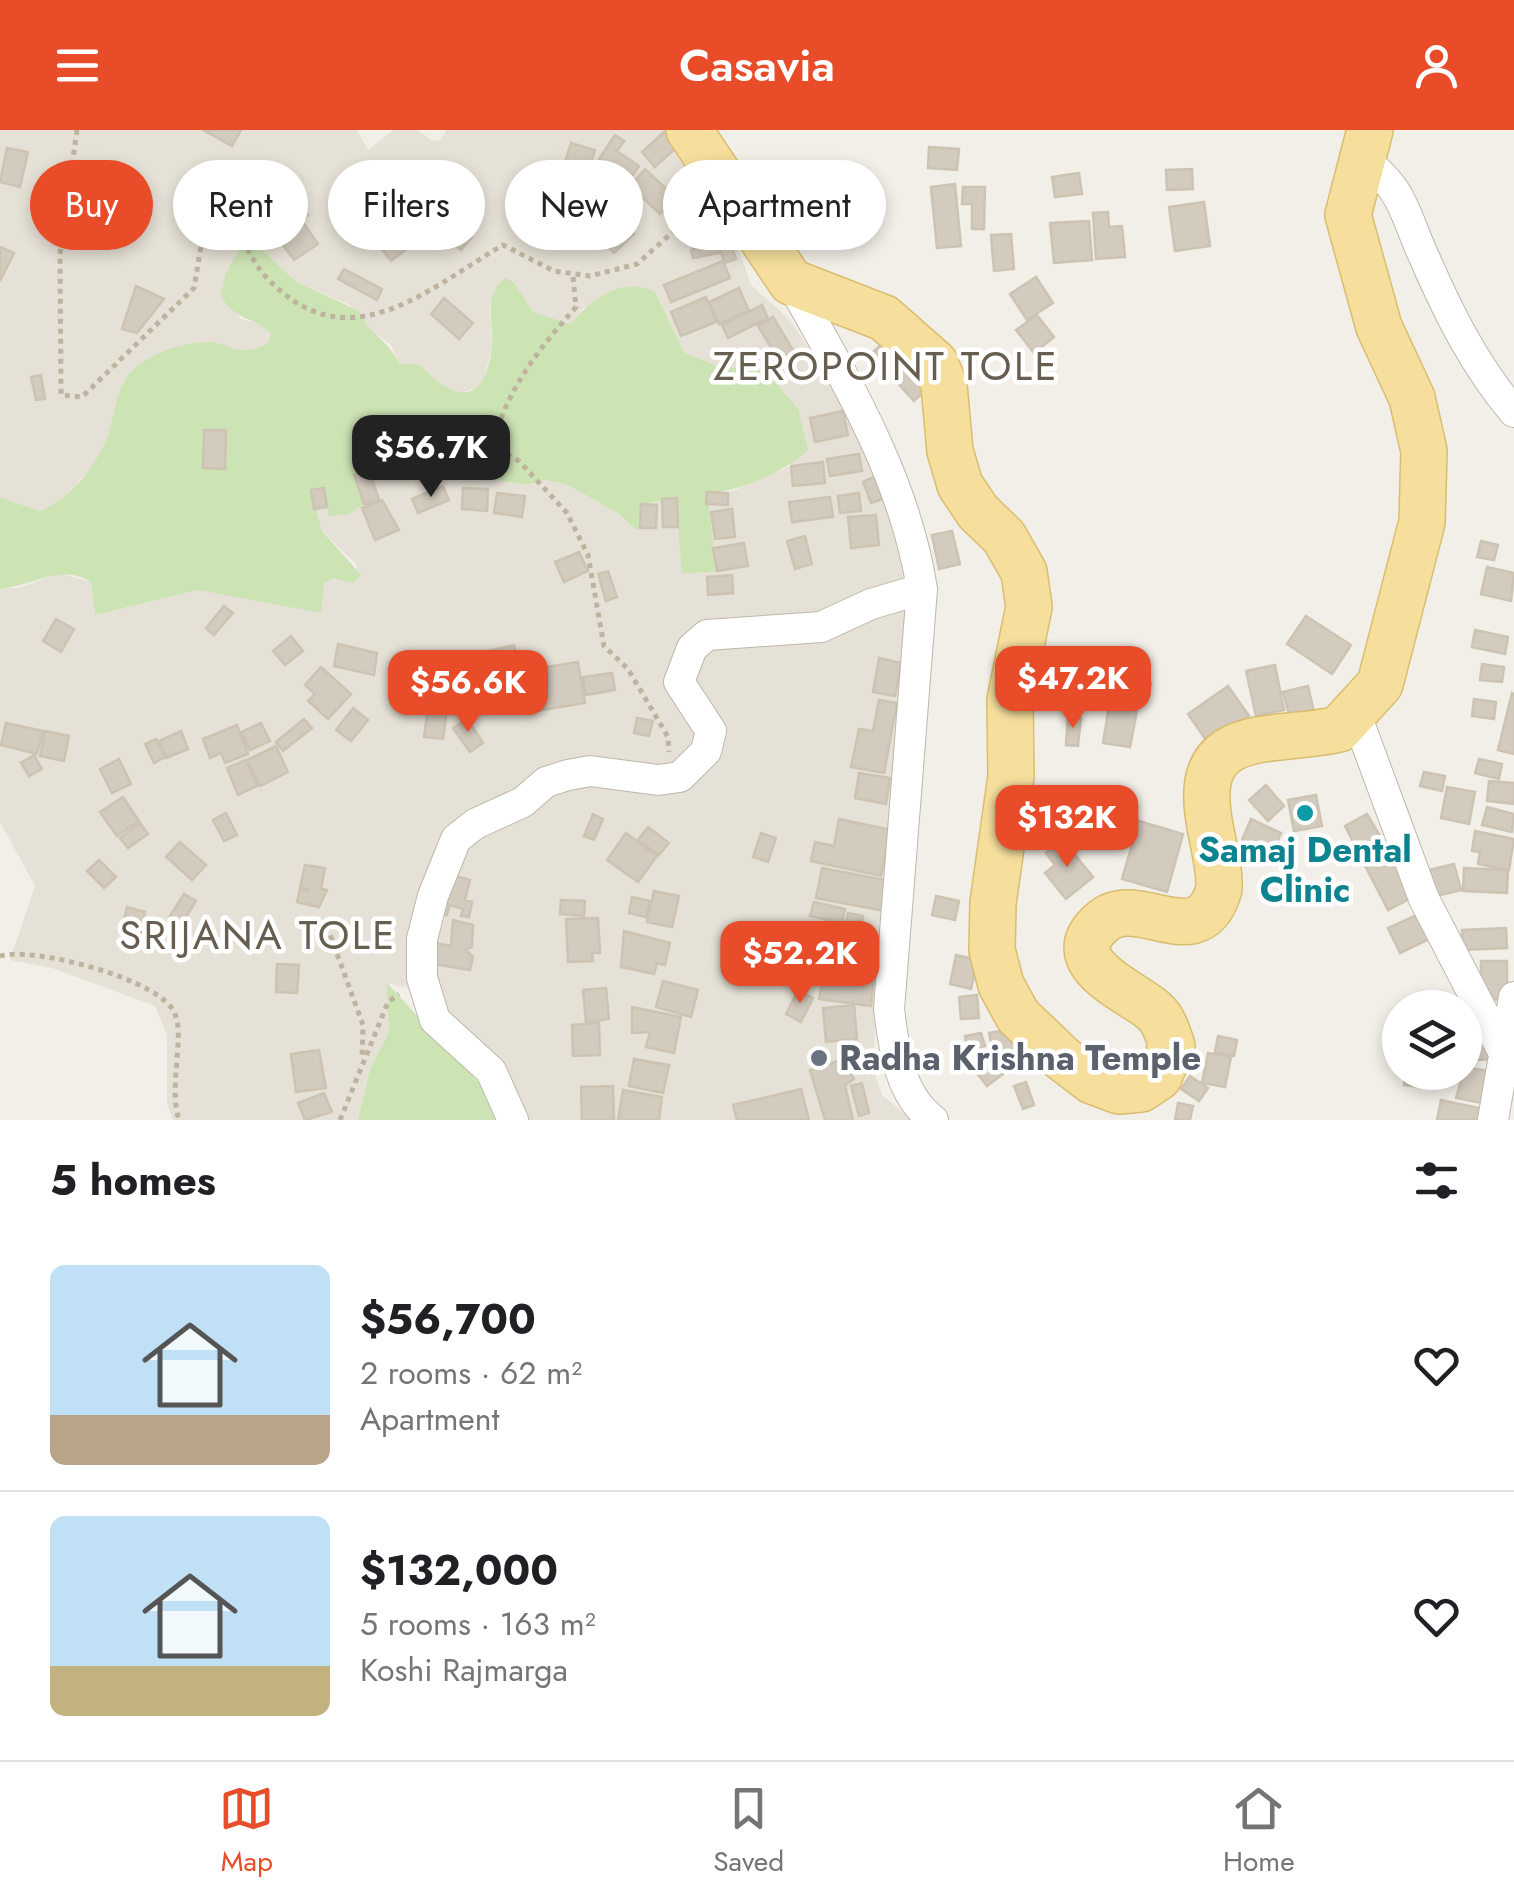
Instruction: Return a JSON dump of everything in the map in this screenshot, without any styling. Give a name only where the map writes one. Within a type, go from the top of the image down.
[{"type":"main road","points":[[689,130],[709,160]]},
{"type":"main road","points":[[769,250],[791,282],[884,318],[935,363],[944,385],[950,451],[960,485],[978,512],[1004,537],[1024,572],[1028,606],[1010,700],[1011,777],[993,903],[992,950],[1000,986],[1018,1016],[1092,1081],[1119,1091],[1141,1089],[1159,1077],[1172,1046],[1157,1014],[1107,984],[1089,951],[1091,937],[1102,922],[1119,914],[1134,912],[1170,922],[1199,920],[1214,906],[1220,870],[1204,784],[1210,765],[1240,743],[1339,730],[1356,715],[1380,684],[1422,522],[1424,452],[1412,398],[1379,327],[1348,216],[1366,144]]},
{"type":"street","points":[[1366,144],[1402,197],[1424,257],[1470,352],[1514,412]]},
{"type":"street","points":[[791,282],[844,376],[897,491],[916,548],[922,589],[889,1009],[895,1061],[918,1109],[933,1120]]},
{"type":"street","points":[[513,1120],[491,1072],[434,1020],[422,978],[422,939],[433,896],[456,839],[475,824],[523,802],[546,782],[568,775],[590,771],[658,780],[680,777],[706,751],[710,731],[679,682],[692,648],[708,635],[822,627],[870,604],[922,589]]},
{"type":"street","points":[[1356,715],[1424,899],[1510,1060]]},
{"type":"street","points":[[1494,1120],[1510,1060],[1514,996]]},
{"type":"path","points":[[77,130],[60,254],[61,395],[68,399],[82,397],[194,288],[207,211],[212,206],[221,205],[228,213],[247,255],[287,298],[318,312],[350,316],[405,307],[503,245],[573,276],[636,264],[663,239]]},
{"type":"path","points":[[573,276],[576,307],[545,340],[499,416],[493,446],[518,461],[566,513],[588,555],[604,646],[628,669],[668,737],[669,758],[680,777]]},
{"type":"path","points":[[327,926],[364,1026],[362,1067]]},
{"type":"path","points":[[0,956],[17,950],[37,955],[122,977],[163,997],[176,1015],[173,1099],[179,1120]]},
{"type":"path","points":[[340,1120],[388,1002],[422,978]]},
{"type":"shaded area","points":[[0,130],[357,130],[368,150],[393,130],[418,130],[432,141],[441,140],[446,130],[671,130],[690,160],[663,160],[663,250],[739,250],[751,285],[790,320],[843,401],[865,444],[905,556],[907,662],[875,1007],[874,1071],[882,1095],[912,1120],[523,1120],[428,993],[388,983],[389,1032],[370,1069],[358,1120],[173,1120],[167,1103],[167,1035],[155,1006],[52,968],[10,960],[35,886],[0,822],[0,589],[22,587],[59,573],[91,582],[96,615],[198,590],[320,612],[324,583],[333,578],[354,582],[357,565],[322,531],[311,490],[369,470],[404,481],[455,473],[525,485],[545,480],[566,484],[619,514],[636,530],[640,528],[641,504],[677,498],[717,571],[707,492],[728,493],[791,466],[749,367],[721,368],[684,352],[655,292],[583,308],[570,324],[533,312],[514,282],[490,306],[492,348],[484,378],[478,387],[459,394],[442,388],[420,365],[399,363],[391,345],[364,325],[350,305],[295,281],[262,250],[308,250],[308,160],[173,160],[173,250],[255,250],[239,318],[262,325],[271,335],[267,344],[248,353],[209,342],[190,343],[155,356],[136,367],[98,460],[59,503],[40,511],[0,497]]},
{"type":"green space","points":[[239,250],[262,250],[295,281],[359,311],[399,363],[420,365],[445,386],[466,392],[483,380],[488,366],[492,298],[505,278],[514,282],[533,312],[570,324],[608,293],[619,288],[643,287],[655,292],[684,352],[721,368],[749,367],[767,373],[798,409],[808,450],[760,480],[707,492],[717,571],[682,574],[676,498],[641,504],[640,528],[636,530],[619,514],[566,484],[545,480],[525,485],[455,473],[404,481],[377,471],[354,475],[364,504],[349,514],[329,516],[324,489],[311,490],[322,531],[361,575],[354,583],[333,578],[324,583],[321,613],[198,590],[95,615],[91,582],[69,575],[0,589],[0,497],[40,511],[73,489],[98,456],[121,389],[135,368],[160,353],[190,344],[217,343],[242,350],[267,344],[271,334],[225,303],[221,295],[226,273]]},
{"type":"green space","points":[[387,983],[492,1097],[499,1120],[358,1120],[370,1069],[389,1032]]},
{"type":"building","points":[[203,130],[241,130],[232,146]]},
{"type":"building","points":[[664,132],[678,146],[655,167],[642,152]]},
{"type":"building","points":[[615,135],[624,141],[617,151],[630,160],[601,160]]},
{"type":"building","points":[[571,143],[595,150],[592,160],[566,160]]},
{"type":"building","points":[[929,147],[959,149],[957,170],[928,168]]},
{"type":"building","points":[[7,148],[28,152],[20,187],[0,182]]},
{"type":"building","points":[[645,169],[663,186],[660,214],[643,198]]},
{"type":"building","points":[[1192,169],[1193,189],[1167,190],[1166,170]]},
{"type":"building","points":[[1079,173],[1082,194],[1055,197],[1052,177]]},
{"type":"building","points":[[955,184],[961,246],[937,248],[931,187]]},
{"type":"building","points":[[963,187],[985,187],[984,229],[972,229],[972,204],[962,204]]},
{"type":"building","points":[[1204,202],[1210,246],[1175,251],[1169,207]]},
{"type":"building","points":[[1108,212],[1109,227],[1122,226],[1125,257],[1096,259],[1093,213]]},
{"type":"building","points":[[1089,221],[1092,260],[1054,263],[1050,223]]},
{"type":"building","points":[[308,230],[318,244],[294,260],[287,250],[308,250]]},
{"type":"building","points":[[1011,234],[1014,269],[994,271],[991,235]]},
{"type":"building","points":[[0,247],[14,253],[0,281]]},
{"type":"building","points":[[382,250],[406,250],[391,261]]},
{"type":"building","points":[[691,250],[718,250],[719,253],[693,258]]},
{"type":"building","points":[[720,250],[733,250],[736,259],[725,263]]},
{"type":"building","points":[[723,261],[730,278],[671,302],[664,285]]},
{"type":"building","points":[[344,269],[382,289],[377,300],[338,279]]},
{"type":"building","points":[[1036,277],[1053,303],[1027,320],[1010,294]]},
{"type":"building","points":[[136,286],[164,299],[137,333],[122,329]]},
{"type":"building","points":[[739,288],[749,311],[719,324],[709,302]]},
{"type":"building","points":[[706,297],[716,322],[681,336],[671,312]]},
{"type":"building","points":[[444,298],[473,323],[459,339],[431,314]]},
{"type":"building","points":[[762,305],[768,318],[728,338],[722,325]]},
{"type":"building","points":[[1037,315],[1054,337],[1034,353],[1016,330]]},
{"type":"building","points":[[773,317],[796,355],[781,364],[758,326]]},
{"type":"building","points":[[883,343],[927,389],[914,401],[871,354]]},
{"type":"building","points":[[41,375],[45,399],[36,400],[31,377]]},
{"type":"building","points":[[843,411],[848,435],[815,442],[810,418]]},
{"type":"building","points":[[204,430],[226,430],[225,469],[203,468]]},
{"type":"building","points":[[859,454],[862,471],[830,476],[827,459]]},
{"type":"building","points":[[823,462],[825,483],[793,486],[791,466]]},
{"type":"building","points":[[369,470],[379,500],[364,504],[354,475]]},
{"type":"building","points":[[874,477],[883,499],[871,503],[863,482]]},
{"type":"building","points":[[443,486],[449,500],[418,513],[412,499]]},
{"type":"building","points":[[324,488],[327,507],[314,509],[311,490]]},
{"type":"building","points":[[463,488],[488,489],[487,511],[462,509]]},
{"type":"building","points":[[707,492],[728,493],[728,505],[706,504]]},
{"type":"building","points":[[497,493],[525,496],[522,517],[494,513]]},
{"type":"building","points":[[859,493],[861,511],[840,513],[838,496]]},
{"type":"building","points":[[830,497],[833,517],[792,522],[789,502]]},
{"type":"building","points":[[677,498],[678,527],[663,527],[662,499]]},
{"type":"building","points":[[382,500],[399,530],[375,540],[362,508]]},
{"type":"building","points":[[641,504],[657,505],[656,528],[640,528]]},
{"type":"building","points":[[732,509],[735,537],[715,539],[711,512]]},
{"type":"building","points":[[876,515],[879,545],[851,548],[848,517]]},
{"type":"building","points":[[952,531],[960,564],[939,569],[932,535]]},
{"type":"building","points":[[805,536],[812,564],[795,569],[787,541]]},
{"type":"building","points":[[1481,541],[1498,545],[1494,560],[1477,557]]},
{"type":"building","points":[[744,543],[748,566],[717,571],[713,548]]},
{"type":"building","points":[[579,552],[588,571],[564,582],[555,562]]},
{"type":"building","points":[[1487,567],[1514,573],[1511,601],[1481,594]]},
{"type":"building","points":[[608,571],[617,597],[606,601],[598,574]]},
{"type":"building","points":[[732,575],[733,593],[708,595],[707,577]]},
{"type":"building","points":[[224,606],[233,613],[214,635],[206,628]]},
{"type":"building","points":[[1306,616],[1351,645],[1332,674],[1287,644]]},
{"type":"building","points":[[56,619],[74,629],[61,652],[43,641]]},
{"type":"building","points":[[1475,630],[1508,637],[1505,654],[1472,647]]},
{"type":"building","points":[[291,636],[303,651],[285,665],[273,651]]},
{"type":"building","points":[[338,644],[377,653],[374,675],[334,666]]},
{"type":"building","points":[[514,645],[519,665],[480,674],[475,654]]},
{"type":"building","points":[[1108,654],[1142,663],[1139,680],[1151,683],[1148,695],[1099,686]]},
{"type":"building","points":[[879,658],[901,663],[895,696],[873,692]]},
{"type":"building","points":[[578,662],[585,703],[536,711],[532,685],[549,683],[546,667]]},
{"type":"building","points":[[1482,664],[1504,667],[1502,682],[1480,680]]},
{"type":"building","points":[[1275,665],[1284,710],[1256,716],[1246,671]]},
{"type":"building","points":[[321,667],[351,694],[328,719],[308,701],[315,694],[305,685]]},
{"type":"building","points":[[612,673],[615,690],[586,695],[583,677]]},
{"type":"building","points":[[397,683],[410,683],[410,707],[397,707]]},
{"type":"building","points":[[1228,686],[1249,716],[1208,743],[1188,714]]},
{"type":"building","points":[[1308,686],[1316,721],[1292,726],[1283,692]]},
{"type":"building","points":[[430,692],[449,695],[443,739],[424,737]]},
{"type":"building","points":[[1514,694],[1514,754],[1498,750]]},
{"type":"building","points":[[1474,699],[1496,702],[1494,719],[1472,716]]},
{"type":"building","points":[[879,700],[897,703],[884,773],[851,767],[859,729],[873,731]]},
{"type":"building","points":[[1109,706],[1137,711],[1130,747],[1103,743]]},
{"type":"building","points":[[353,708],[368,720],[351,741],[336,730]]},
{"type":"building","points":[[1068,717],[1081,718],[1078,746],[1066,745]]},
{"type":"building","points":[[637,718],[653,721],[649,736],[634,733]]},
{"type":"building","points":[[304,719],[312,728],[283,751],[276,742]]},
{"type":"building","points":[[467,719],[483,743],[470,752],[453,728]]},
{"type":"building","points":[[6,723],[43,731],[37,754],[1,745]]},
{"type":"building","points":[[261,723],[270,741],[250,750],[241,732]]},
{"type":"building","points":[[237,725],[248,754],[225,763],[221,753],[210,758],[203,739]]},
{"type":"building","points":[[45,731],[69,736],[64,761],[40,756]]},
{"type":"building","points":[[181,731],[188,749],[166,758],[159,741]]},
{"type":"building","points":[[156,739],[165,757],[154,763],[145,744]]},
{"type":"building","points":[[276,746],[288,772],[260,786],[247,760]]},
{"type":"building","points":[[34,755],[42,769],[29,776],[21,763]]},
{"type":"building","points":[[119,759],[131,784],[112,793],[100,769]]},
{"type":"building","points":[[1479,759],[1502,764],[1499,779],[1475,773]]},
{"type":"building","points":[[246,760],[257,786],[238,795],[227,768]]},
{"type":"building","points":[[1424,772],[1445,776],[1442,791],[1420,786]]},
{"type":"building","points":[[859,773],[890,778],[886,804],[855,798]]},
{"type":"building","points":[[1489,781],[1514,783],[1514,804],[1487,801]]},
{"type":"building","points":[[1266,785],[1284,806],[1268,821],[1249,800]]},
{"type":"building","points":[[1447,787],[1475,792],[1469,824],[1441,818]]},
{"type":"building","name":"Samaj Dental Clinic","points":[[1316,795],[1322,826],[1294,831],[1288,800]]},
{"type":"building","points":[[1068,796],[1108,812],[1101,831],[1061,815]]},
{"type":"building","points":[[123,797],[139,821],[117,836],[100,812]]},
{"type":"building","points":[[1487,807],[1514,814],[1512,832],[1482,825]]},
{"type":"building","points":[[226,813],[237,835],[224,841],[213,820]]},
{"type":"building","points":[[593,814],[603,819],[594,840],[584,836]]},
{"type":"building","points":[[1367,814],[1380,836],[1357,849],[1345,826]]},
{"type":"building","points":[[839,819],[891,830],[881,876],[811,861],[815,842],[834,846]]},
{"type":"building","points":[[1251,819],[1281,833],[1272,853],[1242,840]]},
{"type":"building","points":[[1139,821],[1183,834],[1167,892],[1122,879]]},
{"type":"building","points":[[140,823],[148,834],[128,848],[120,838]]},
{"type":"building","points":[[648,827],[669,843],[659,855],[638,840]]},
{"type":"building","points":[[1475,831],[1514,839],[1509,870],[1478,864],[1480,852],[1472,851]]},
{"type":"building","points":[[626,833],[657,856],[638,882],[607,860]]},
{"type":"building","points":[[761,833],[776,838],[768,862],[753,857]]},
{"type":"building","points":[[1389,836],[1419,894],[1388,910],[1358,852]]},
{"type":"building","points":[[1063,840],[1093,877],[1066,899],[1045,873],[1055,865],[1046,853]]},
{"type":"building","points":[[180,842],[206,865],[192,880],[166,857]]},
{"type":"building","points":[[99,860],[116,877],[104,888],[87,871]]},
{"type":"building","points":[[1454,864],[1461,890],[1428,898],[1421,872]]},
{"type":"building","points":[[305,865],[325,868],[321,889],[327,890],[319,907],[297,902],[300,889],[310,890],[300,888]]},
{"type":"building","points":[[822,868],[890,881],[885,911],[816,898]]},
{"type":"building","points":[[1464,868],[1508,870],[1507,893],[1463,891]]},
{"type":"building","points":[[451,875],[470,880],[465,900],[472,902],[469,917],[461,916],[463,909],[450,905],[447,915],[442,914]]},
{"type":"building","points":[[654,891],[679,896],[672,927],[647,922]]},
{"type":"building","points":[[184,894],[196,901],[182,923],[170,916]]},
{"type":"building","points":[[936,896],[959,901],[955,920],[932,915]]},
{"type":"building","points":[[632,897],[650,901],[646,917],[629,913]]},
{"type":"building","points":[[561,900],[585,901],[584,916],[560,914]]},
{"type":"building","points":[[814,902],[845,909],[842,923],[810,916]]},
{"type":"building","points":[[127,907],[145,912],[141,933],[122,928]]},
{"type":"building","points":[[1428,910],[1440,934],[1400,953],[1388,928]]},
{"type":"building","points":[[848,913],[863,916],[858,940],[843,937]]},
{"type":"building","points":[[598,918],[600,953],[592,953],[593,961],[568,962],[566,919]]},
{"type":"building","points":[[453,920],[473,925],[472,947],[466,950],[473,957],[470,970],[427,963],[431,942],[451,946]]},
{"type":"building","points":[[1506,928],[1507,948],[1463,950],[1462,930]]},
{"type":"building","points":[[624,931],[670,943],[665,965],[657,963],[654,974],[621,967]]},
{"type":"building","points":[[812,944],[876,956],[871,1006],[819,999],[825,968],[808,966]]},
{"type":"building","points":[[956,955],[978,960],[971,989],[950,984]]},
{"type":"building","points":[[1481,961],[1507,961],[1507,1000],[1482,999]]},
{"type":"building","points":[[277,964],[299,965],[297,993],[276,992]]},
{"type":"building","points":[[663,981],[698,990],[691,1017],[656,1007]]},
{"type":"building","points":[[606,988],[609,1019],[586,1022],[583,990]]},
{"type":"building","points":[[798,991],[813,998],[801,1022],[786,1014]]},
{"type":"building","points":[[977,995],[979,1018],[961,1019],[959,997]]},
{"type":"building","points":[[854,1005],[857,1039],[826,1042],[823,1008]]},
{"type":"building","points":[[632,1007],[681,1017],[674,1053],[646,1047],[650,1032],[632,1033]]},
{"type":"building","points":[[599,1023],[600,1055],[573,1056],[572,1025]]},
{"type":"building","points":[[1012,1029],[1016,1049],[993,1053],[989,1033]]},
{"type":"building","points":[[981,1033],[985,1046],[968,1051],[965,1036]]},
{"type":"building","points":[[1485,1035],[1489,1059],[1482,1060]]},
{"type":"building","points":[[1218,1036],[1237,1040],[1234,1056],[1215,1052]]},
{"type":"building","points":[[319,1050],[326,1088],[296,1092],[291,1054]]},
{"type":"building","points":[[986,1052],[1003,1074],[987,1086],[970,1065]]},
{"type":"building","points":[[1208,1053],[1231,1057],[1225,1087],[1202,1083]]},
{"type":"building","points":[[634,1059],[669,1065],[663,1093],[629,1086]]},
{"type":"building","points":[[841,1060],[854,1079],[845,1085],[853,1120],[825,1120],[810,1070]]},
{"type":"building","points":[[1482,1070],[1488,1071],[1483,1103],[1456,1098],[1458,1090],[1482,1090]]},
{"type":"building","points":[[1190,1076],[1208,1088],[1199,1101],[1181,1089]]},
{"type":"building","points":[[1026,1082],[1034,1105],[1023,1109],[1014,1086]]},
{"type":"building","points":[[862,1083],[869,1113],[859,1116],[851,1086]]},
{"type":"building","points":[[613,1086],[614,1120],[582,1120],[581,1087]]},
{"type":"building","points":[[801,1089],[809,1120],[737,1120],[733,1105]]},
{"type":"building","points":[[623,1090],[662,1097],[659,1120],[618,1120]]},
{"type":"building","points":[[324,1093],[332,1112],[305,1120],[298,1103]]},
{"type":"building","points":[[1441,1100],[1483,1109],[1480,1120],[1437,1120]]},
{"type":"building","points":[[1178,1103],[1193,1106],[1190,1120],[1175,1120]]},
{"type":"place","name":"Samaj Dental Clinic","points":[[1305,813]]},
{"type":"place","name":"Radha Krishna Temple","points":[[819,1058]]},
{"type":"district","name":"ZEROPOINT TOLE","points":[[886,366]]},
{"type":"district","name":"SRIJANA TOLE","points":[[258,935]]}]
